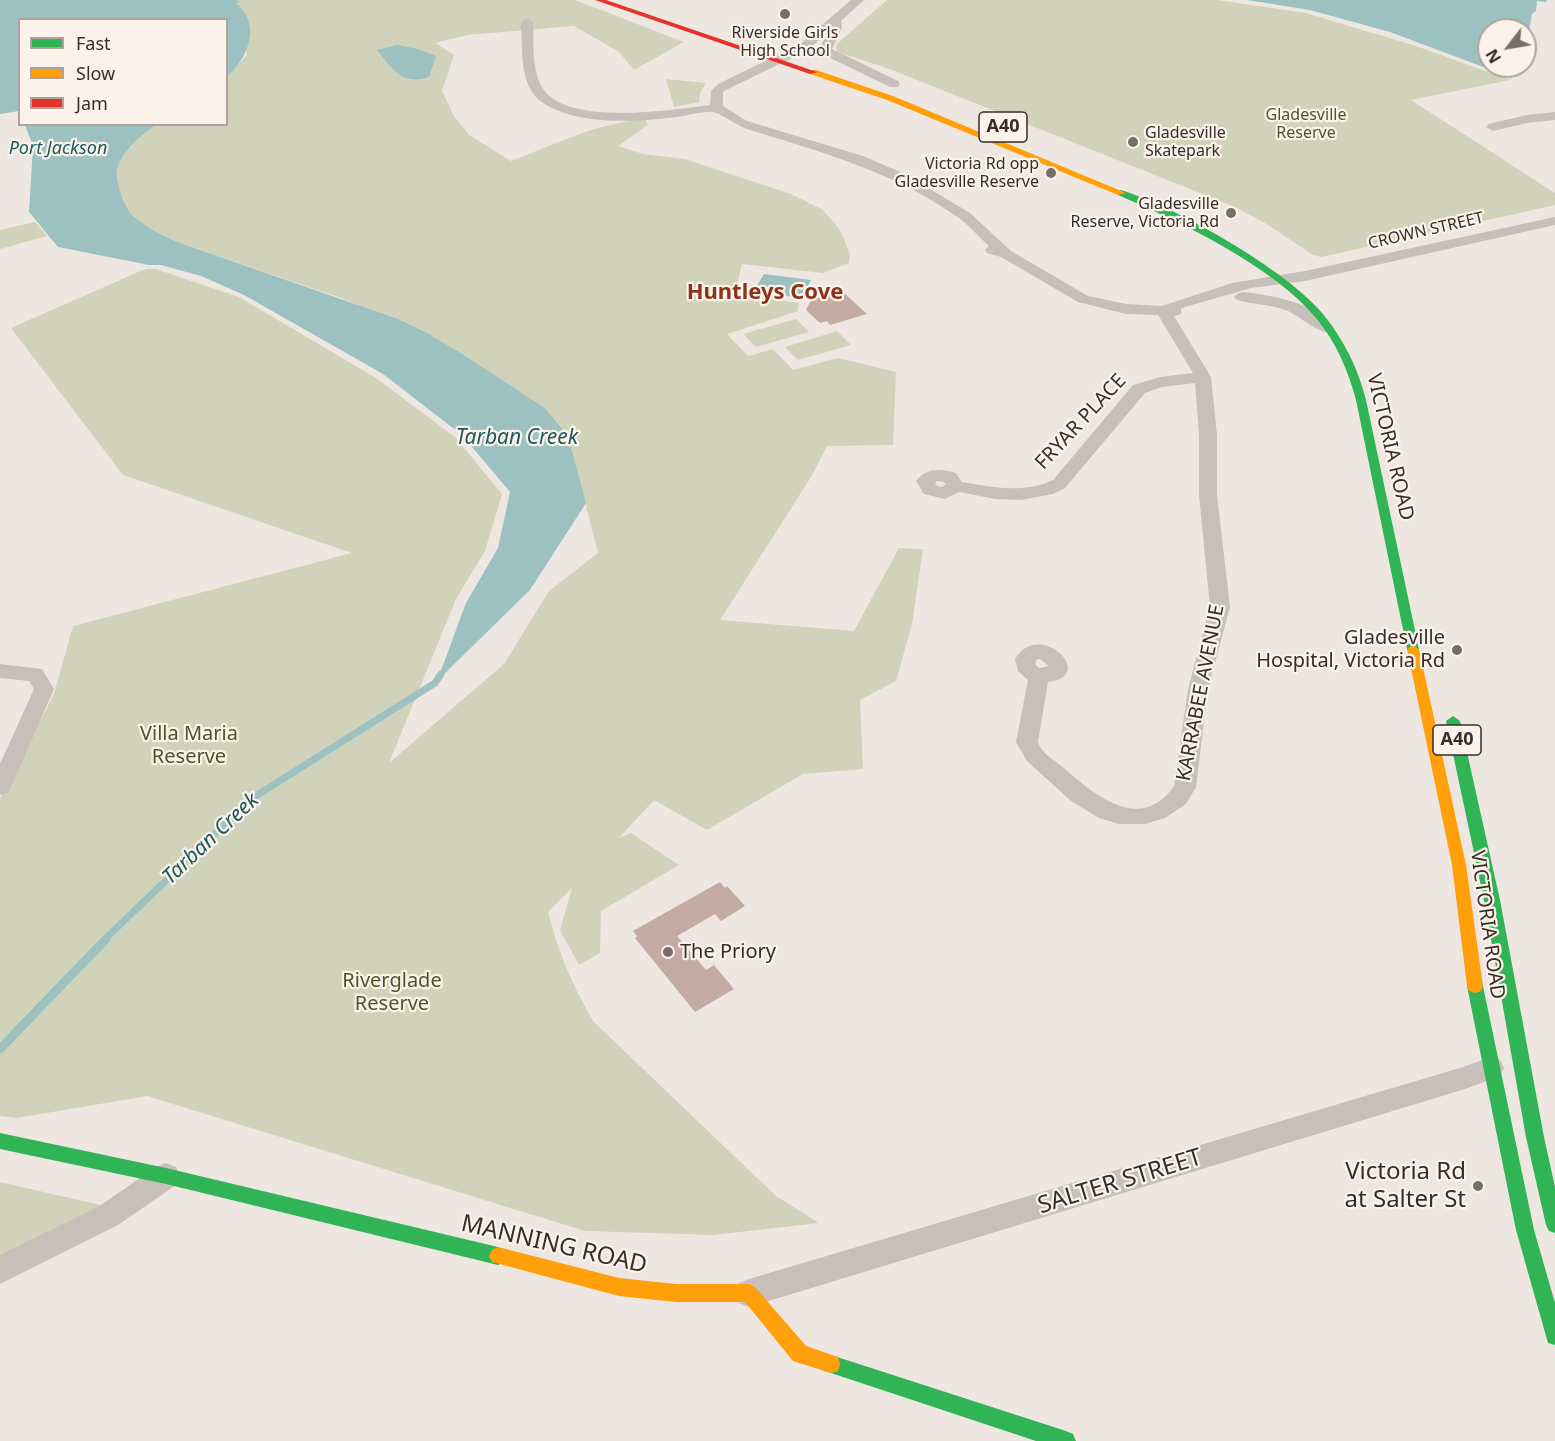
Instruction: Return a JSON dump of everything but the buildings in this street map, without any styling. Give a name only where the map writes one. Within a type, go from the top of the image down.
[{"type":"main road","name":"VICTORIA ROAD","points":[[599,0],[890,98],[1180,218],[1217,237],[1282,282],[1304,299],[1332,332],[1354,373],[1361,400],[1459,865],[1476,993],[1491,1068],[1527,1240],[1555,1335]]},
{"type":"main road","points":[[634,0],[900,86]]},
{"type":"main road","points":[[1288,262],[1317,288]]},
{"type":"main road","name":"VICTORIA ROAD","points":[[1449,703],[1491,900],[1535,1137],[1555,1225]]},
{"type":"main road","name":"MANNING ROAD","points":[[0,1142],[78,1156],[166,1176],[543,1266],[619,1287],[676,1293],[749,1293]]},
{"type":"main road","points":[[749,1293],[800,1354],[1066,1441]]},
{"type":"street","points":[[716,108],[717,92],[722,87],[806,45],[858,0]]},
{"type":"street","points":[[838,17],[836,34],[827,45],[826,51],[900,86]]},
{"type":"street","points":[[527,22],[530,70],[536,87],[545,100],[588,116],[618,119],[716,108],[742,124],[836,152],[900,177],[928,192],[947,207],[951,219],[965,234],[987,248],[1006,254],[1083,299],[1126,309],[1189,310],[1242,297],[1282,282]]},
{"type":"street","points":[[1493,126],[1555,116]]},
{"type":"street","name":"CROWN STREET","points":[[1282,282],[1555,221]]},
{"type":"street","points":[[1217,237],[1237,250],[1249,266],[1243,276],[1219,293]]},
{"type":"street","points":[[1163,311],[1180,303],[1219,293],[1282,282]]},
{"type":"street","points":[[1242,297],[1287,304],[1302,311],[1332,332]]},
{"type":"street","name":"KARRABEE AVENUE","points":[[1040,676],[1027,742],[1030,751],[1045,765],[1097,807],[1114,813],[1143,815],[1159,812],[1179,799],[1185,787],[1198,689],[1220,607],[1208,495],[1208,435],[1203,377],[1163,311]]},
{"type":"street","name":"FRYAR PLACE","points":[[956,486],[1018,495],[1050,488],[1059,484],[1139,389],[1160,382],[1203,377]]},
{"type":"street","points":[[0,671],[35,674],[44,689],[0,787]]},
{"type":"street","name":"SALTER STREET","points":[[749,1293],[1465,1078],[1491,1068]]},
{"type":"street","points":[[0,1270],[108,1216],[166,1176]]},
{"type":"green space","name":"Riverglade Reserve","points":[[235,0],[575,0],[684,42],[634,70],[619,52],[574,26],[467,35],[435,43],[454,55],[442,91],[454,116],[469,135],[511,161],[593,130],[645,119],[648,125],[618,146],[643,154],[685,159],[791,194],[823,210],[840,230],[850,254],[849,263],[823,273],[742,264],[735,294],[799,303],[798,311],[727,334],[748,356],[773,349],[793,370],[838,358],[896,372],[893,445],[827,446],[811,477],[720,620],[854,631],[899,548],[923,549],[912,624],[896,681],[860,700],[863,769],[803,774],[707,830],[654,800],[619,838],[631,833],[679,865],[601,911],[600,953],[579,965],[560,930],[572,888],[548,912],[567,969],[594,1022],[776,1196],[819,1223],[713,1235],[585,1231],[147,1096],[17,1118],[0,1116],[0,799],[54,694],[73,626],[352,553],[123,475],[11,328],[145,269],[156,269],[239,297],[376,378],[455,437],[502,494],[485,551],[456,599],[389,763],[504,664],[549,591],[598,553],[568,436],[545,408],[429,334],[341,298],[183,244],[148,228],[131,214],[117,181],[119,163],[127,150],[155,126],[228,126],[228,76],[247,55]]},
{"type":"green space","name":"Gladesville Reserve","points":[[887,0],[1217,0],[1306,13],[1416,46],[1477,68],[1477,78],[1510,80],[1411,100],[1555,193],[1555,205],[1321,257],[1313,255],[1265,223],[1235,207],[892,70],[838,52],[837,44]]},
{"type":"green space","points":[[666,79],[706,83],[700,93],[699,102],[674,107]]},
{"type":"green space","points":[[35,222],[47,236],[0,249],[0,230]]},
{"type":"green space","points":[[796,319],[809,332],[756,347],[743,334]]},
{"type":"green space","points":[[837,331],[851,345],[798,360],[785,347]]},
{"type":"green space","points":[[0,1182],[105,1206],[0,1256]]},
{"type":"water","name":"Port Jackson","points":[[0,0],[236,0],[240,2],[236,3],[249,21],[249,41],[246,51],[241,61],[228,76],[228,18],[18,18],[18,111],[0,114]]},
{"type":"water","points":[[1247,0],[1547,0],[1546,2],[1537,1],[1536,11],[1531,18],[1477,18],[1477,65],[1390,32],[1310,10]]},
{"type":"water","points":[[397,45],[418,49],[436,56],[429,77],[412,79],[399,74],[377,50]]},
{"type":"water","name":"Tarban Creek","points":[[25,126],[155,126],[127,150],[117,170],[119,188],[124,202],[134,217],[157,232],[183,244],[398,319],[429,334],[545,408],[568,436],[586,503],[530,590],[437,681],[466,603],[498,548],[510,492],[462,435],[383,374],[244,295],[201,276],[161,265],[149,265],[58,247],[29,212],[33,146]]},
{"type":"water","points":[[764,274],[811,280],[801,299],[755,289]]},
{"type":"waterway","name":"Tarban Creek","points":[[104,940],[251,799],[435,683],[441,674]]},
{"type":"waterway","name":"Tarban Creek","points":[[0,1049],[106,939]]},
{"type":"traffic: fast","points":[[1121,193],[1202,231],[1258,265],[1308,304],[1337,340],[1351,369],[1361,400],[1413,649]]},
{"type":"traffic: fast","points":[[1453,721],[1492,900],[1535,1137],[1555,1225]]},
{"type":"traffic: fast","points":[[1475,986],[1525,1230],[1555,1336]]},
{"type":"traffic: fast","points":[[0,1141],[166,1176],[498,1256]]},
{"type":"traffic: fast","points":[[831,1364],[1066,1441]]},
{"type":"traffic: slow","points":[[813,72],[890,98],[1121,193]]},
{"type":"traffic: slow","points":[[1413,649],[1459,865],[1475,986]]},
{"type":"traffic: slow","points":[[498,1256],[619,1287],[676,1293],[749,1293],[800,1354],[831,1364]]},
{"type":"traffic: jam","points":[[599,0],[813,72]]},
{"type":"place","name":"Riverside Girls High School","points":[[785,14]]},
{"type":"place","name":"Gladesville Skatepark","points":[[1133,142]]},
{"type":"place","name":"Victoria Rd opp Gladesville Reserve","points":[[1051,173]]},
{"type":"place","name":"Gladesville Reserve, Victoria Rd","points":[[1231,213]]},
{"type":"place","name":"Gladesville Hospital, Victoria Rd","points":[[1457,650]]},
{"type":"place","name":"The Priory","points":[[668,952]]},
{"type":"place","name":"Victoria Rd at Salter St","points":[[1478,1186]]},
{"type":"district","name":"Huntleys Cove","points":[[765,293]]},
{"type":"park label","name":"Villa Maria Reserve","points":[[189,746]]}]
